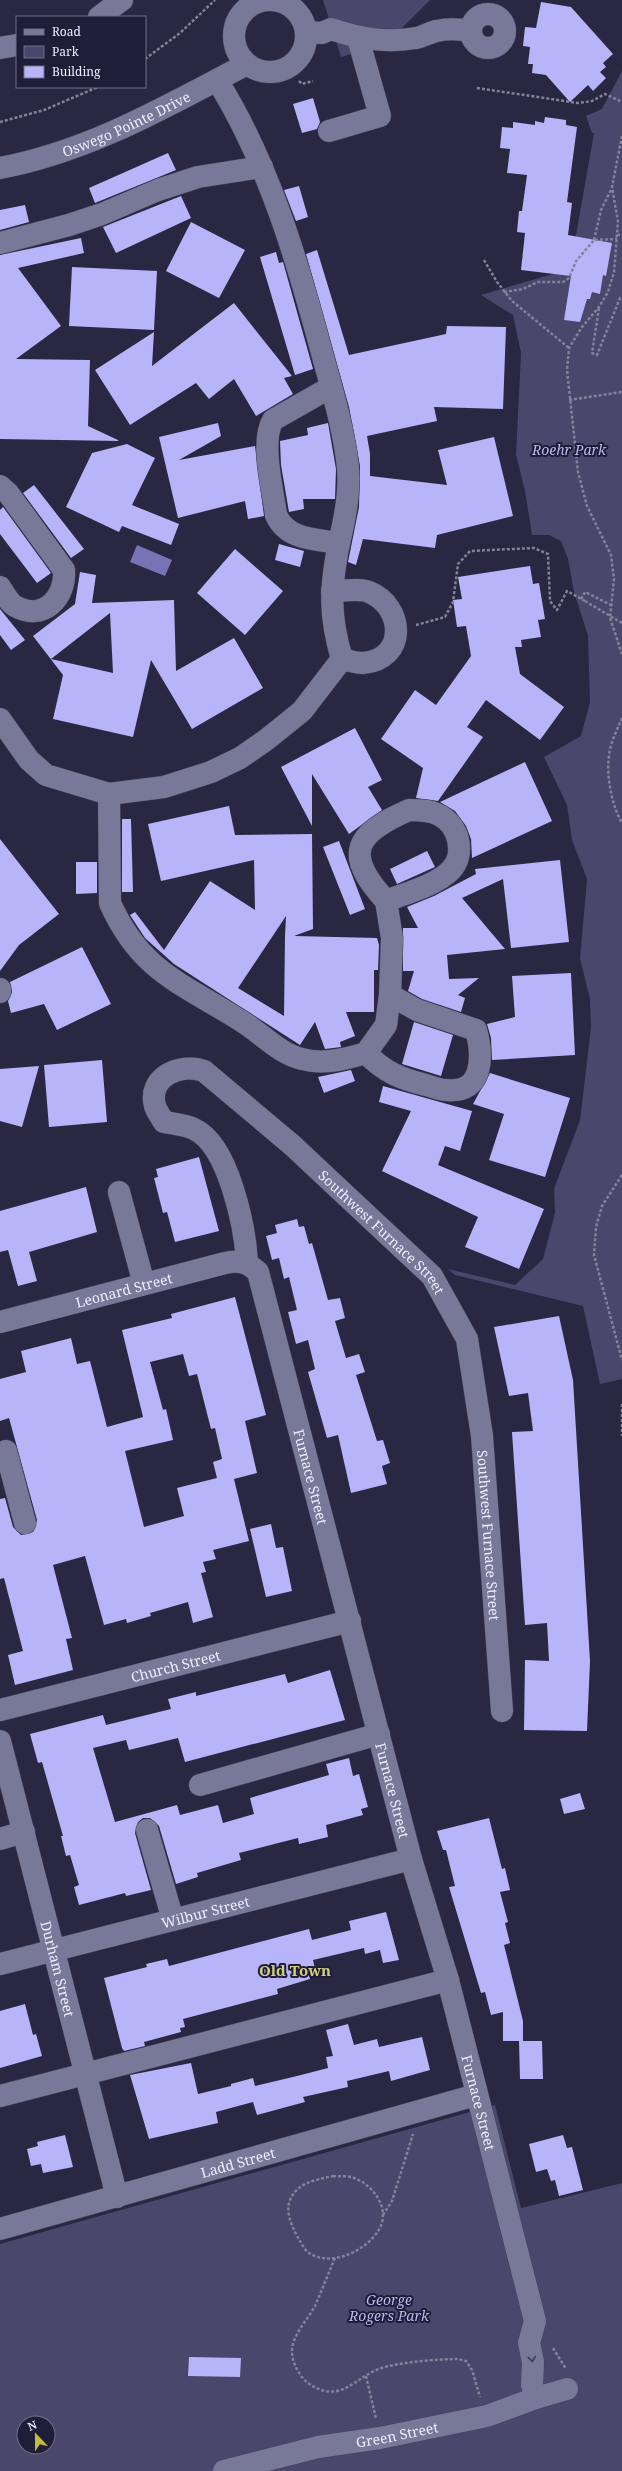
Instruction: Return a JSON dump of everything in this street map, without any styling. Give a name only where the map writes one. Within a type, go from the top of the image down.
[{"type":"street","points":[[100,16],[122,0]]},
{"type":"street","points":[[261,1],[278,1],[294,8],[301,17],[306,32],[305,47],[299,58],[288,68],[276,72],[263,72],[247,64],[239,54],[234,32],[237,22],[246,10],[261,1]]},
{"type":"street","points":[[306,32],[322,32],[331,29],[358,38],[376,40],[417,38],[437,31],[459,29],[471,31]]},
{"type":"street","points":[[329,131],[380,116],[358,38]]},
{"type":"street","points":[[0,48],[16,45]]},
{"type":"street","name":"Oswego Pointe Drive","points":[[0,168],[43,158],[107,136],[247,64]]},
{"type":"street","points":[[217,80],[235,110],[262,167],[312,316],[342,433],[348,469],[344,521],[339,543],[332,591],[333,630],[342,660]]},
{"type":"street","points":[[0,243],[69,225],[102,214],[158,190],[198,177],[262,167]]},
{"type":"street","points":[[331,387],[273,420],[268,428],[268,451],[276,515],[280,524],[292,534],[339,543]]},
{"type":"street","points":[[0,486],[8,493],[64,570],[65,583],[60,595],[41,610],[29,612],[14,606],[0,587]]},
{"type":"street","points":[[332,591],[369,592],[389,607],[398,633],[393,648],[378,658],[363,663],[342,660]]},
{"type":"street","points":[[0,719],[29,760],[46,775],[109,794],[164,787],[211,772],[240,758],[266,740],[302,711],[342,660]]},
{"type":"street","points":[[109,794],[110,903],[117,920],[137,950],[159,971],[243,1022],[277,1047],[302,1060],[332,1061],[366,1053],[386,1025],[390,995],[392,938],[386,901],[370,883],[360,864],[359,846],[364,838],[389,818],[409,810],[427,811],[440,815],[453,828],[458,839],[458,860],[450,871],[435,880],[386,901]]},
{"type":"street","points":[[366,1053],[379,1067],[398,1078],[447,1090],[463,1089],[475,1079],[481,1054],[476,1030],[417,1010],[390,995]]},
{"type":"street","name":"Southwest Furnace Street","points":[[247,1262],[245,1234],[238,1205],[217,1151],[195,1129],[164,1122],[155,1106],[156,1088],[162,1078],[178,1069],[195,1068],[204,1071],[292,1145],[363,1210],[432,1276],[467,1339],[482,1436],[502,1711]]},
{"type":"street","points":[[119,1192],[144,1284]]},
{"type":"street","name":"Leonard Street","points":[[0,1322],[225,1263],[238,1260],[247,1262]]},
{"type":"street","name":"Furnace Street","points":[[247,1262],[258,1272],[264,1287],[411,1858],[448,1980],[476,2095],[535,2321]]},
{"type":"street","points":[[6,1451],[7,1485],[25,1523]]},
{"type":"street","name":"Church Street","points":[[0,1710],[350,1621]]},
{"type":"street","points":[[200,1785],[379,1734]]},
{"type":"street","name":"Durham Street","points":[[0,1741],[4,1773],[24,1832],[87,2073],[117,2197]]},
{"type":"street","points":[[146,1830],[173,1920]]},
{"type":"street","points":[[0,1838],[24,1832]]},
{"type":"street","name":"Wilbur Street","points":[[0,1964],[411,1858]]},
{"type":"street","points":[[0,2096],[448,1980]]},
{"type":"street","name":"Ladd Street","points":[[0,2229],[476,2095]]},
{"type":"street","points":[[535,2321],[529,2342],[533,2362],[532,2385],[536,2398]]},
{"type":"street","name":"Green Street","points":[[224,2471],[318,2447],[380,2438],[487,2416],[536,2398],[567,2389]]},
{"type":"path","points":[[146,58],[180,33],[215,0]]},
{"type":"path","points":[[298,81],[302,84],[313,81]]},
{"type":"path","points":[[0,122],[44,110],[96,88]]},
{"type":"path","points":[[478,88],[578,104],[592,101],[605,94],[622,102]]},
{"type":"path","points":[[504,292],[524,289],[538,282],[565,281],[569,278],[576,261],[594,240],[601,210],[612,187],[622,136]]},
{"type":"path","points":[[612,187],[618,222],[614,272],[608,292],[599,307],[582,327],[569,348],[567,370],[578,472],[587,506],[604,538],[614,568],[610,618],[622,654]]},
{"type":"path","points":[[594,240],[617,239]]},
{"type":"path","points":[[484,260],[504,292],[569,348]]},
{"type":"path","points":[[599,307],[592,353],[597,355],[620,298],[622,298]]},
{"type":"path","points":[[570,400],[622,392]]},
{"type":"path","points":[[396,627],[434,622],[445,617],[453,602],[458,564],[470,551],[534,548],[542,550],[548,554],[550,600],[557,610],[567,591],[622,623]]},
{"type":"path","points":[[581,599],[585,592],[611,605]]},
{"type":"path","points":[[622,718],[609,757],[611,796],[615,811],[622,823]]},
{"type":"path","points":[[622,1175],[602,1206],[596,1227],[594,1255],[622,1360]]},
{"type":"path","points":[[622,1404],[622,1436]]},
{"type":"path","points":[[382,2216],[392,2201],[412,2138],[418,2112]]},
{"type":"path","points":[[333,2176],[353,2177],[368,2184],[376,2193],[382,2207],[382,2223],[374,2237],[357,2250],[335,2258],[325,2259],[308,2253],[295,2232],[289,2214],[289,2204],[295,2191],[305,2183],[333,2176]]},
{"type":"path","points":[[335,2258],[292,2352],[299,2374],[306,2382],[326,2392],[345,2389],[366,2376],[386,2367],[450,2359],[466,2361],[472,2370],[487,2416]]},
{"type":"path","points":[[535,2321],[567,2370],[567,2389]]},
{"type":"path","points":[[366,2376],[380,2438]]},
{"type":"green space","points":[[323,0],[430,0],[387,43],[341,57]]},
{"type":"green space","name":"Roehr Park","points":[[622,71],[622,1379],[600,1384],[583,1306],[455,1275],[448,1269],[515,1285],[543,1259],[555,1213],[554,1189],[580,1120],[591,1028],[590,999],[580,959],[587,879],[572,840],[567,805],[544,757],[581,736],[590,702],[588,636],[574,592],[568,559],[561,541],[549,535],[532,535],[525,491],[516,455],[521,353],[513,315],[481,295],[570,269],[594,133],[592,133],[586,116],[602,109]]},
{"type":"green space","name":"George Rogers Park","points":[[495,2105],[521,2208],[622,2183],[622,2471],[0,2471],[0,2244]]},
{"type":"shaded area","points":[[137,545],[172,560],[165,576],[130,562]]},
{"type":"building","points":[[541,2],[571,7],[613,54],[603,63],[606,67],[600,72],[606,78],[593,91],[588,85],[570,102],[546,75],[532,73],[533,64],[528,64],[530,47],[523,46],[525,27],[536,28]]},
{"type":"building","points":[[313,98],[320,122],[317,129],[302,133],[293,104]]},
{"type":"building","points":[[545,117],[566,120],[566,125],[577,127],[567,202],[572,203],[568,235],[612,243],[606,276],[603,275],[600,294],[592,292],[590,299],[587,299],[580,322],[564,320],[571,276],[521,270],[525,233],[517,232],[519,211],[522,211],[527,175],[507,173],[510,149],[500,148],[502,127],[513,128],[513,122],[535,125],[535,121],[544,123]]},
{"type":"building","points":[[168,153],[176,170],[95,203],[89,188]]},
{"type":"building","points":[[299,186],[308,217],[296,221],[284,190]]},
{"type":"building","points":[[181,196],[191,218],[116,253],[103,227]]},
{"type":"building","points":[[25,205],[29,222],[0,230],[0,210]]},
{"type":"building","points":[[191,222],[245,250],[219,298],[166,271]]},
{"type":"building","points":[[81,238],[84,253],[18,268],[61,326],[16,359],[90,360],[88,426],[120,441],[0,439],[0,255]]},
{"type":"building","points":[[317,250],[349,355],[446,334],[447,326],[506,327],[503,409],[434,407],[437,421],[367,436],[370,454],[370,476],[447,485],[438,450],[494,437],[513,516],[437,535],[435,548],[363,539],[356,565],[348,562],[359,507],[360,466],[349,407],[306,254]]},
{"type":"building","points":[[276,252],[279,263],[283,262],[313,369],[295,375],[260,257]]},
{"type":"building","points":[[72,267],[157,271],[154,330],[69,326]]},
{"type":"building","points":[[234,303],[292,376],[284,378],[293,394],[256,416],[234,379],[209,399],[196,383],[130,425],[95,370],[154,332],[152,366]]},
{"type":"building","points":[[218,423],[221,436],[179,460],[255,446],[264,516],[248,519],[245,501],[178,518],[159,437]]},
{"type":"building","points":[[328,423],[336,469],[335,499],[303,499],[304,509],[289,512],[281,465],[280,441],[308,435],[307,428]]},
{"type":"building","points":[[127,444],[155,458],[132,505],[179,524],[171,545],[122,526],[119,532],[66,507],[92,453]]},
{"type":"building","points":[[34,485],[84,549],[71,558],[23,493]]},
{"type":"building","points":[[3,507],[51,573],[37,583],[0,534],[0,510]]},
{"type":"building","points":[[279,544],[304,551],[300,567],[275,560]]},
{"type":"building","points":[[235,549],[283,591],[245,635],[197,593]]},
{"type":"building","points":[[530,566],[533,584],[539,583],[545,619],[538,620],[541,637],[521,640],[522,647],[515,647],[520,674],[564,707],[540,740],[486,700],[467,727],[483,737],[438,801],[416,798],[423,768],[381,739],[415,690],[436,705],[471,656],[466,626],[457,627],[453,600],[462,599],[458,577]]},
{"type":"building","points":[[80,572],[96,575],[92,603],[174,600],[176,671],[234,638],[263,688],[192,729],[151,660],[133,737],[53,719],[63,675],[33,636],[75,604]],"holes":[[[110,613],[113,673],[51,659]]]},
{"type":"building","points":[[0,609],[25,640],[11,650],[0,635]]},
{"type":"building","points":[[355,728],[382,780],[368,787],[382,810],[349,834],[312,774],[312,826],[281,767]]},
{"type":"building","points":[[525,762],[552,821],[472,858],[471,839],[466,826],[455,811],[440,802]]},
{"type":"building","points":[[229,806],[235,835],[312,834],[313,929],[294,936],[377,938],[379,945],[378,970],[374,970],[374,1012],[346,1012],[355,1036],[340,1042],[341,1047],[325,1049],[315,1022],[300,1045],[174,964],[145,938],[130,915],[135,912],[164,950],[210,881],[255,910],[254,860],[161,881],[148,824]],"holes":[[[286,916],[284,1016],[238,988]]]},
{"type":"building","points":[[122,819],[131,819],[133,892],[122,892]]},
{"type":"building","points":[[0,839],[59,914],[19,945],[0,971]]},
{"type":"building","points":[[339,841],[365,909],[350,915],[323,847]]},
{"type":"building","points":[[427,851],[435,867],[397,884],[390,869]]},
{"type":"building","points":[[560,860],[569,942],[511,948],[503,879],[462,898],[505,949],[447,955],[449,979],[479,978],[458,995],[465,998],[461,1012],[422,999],[408,991],[414,971],[403,971],[403,928],[418,928],[407,907],[434,896],[476,874],[475,869]]},
{"type":"building","points":[[76,862],[97,862],[97,893],[76,894]]},
{"type":"building","points":[[82,947],[111,1004],[57,1030],[44,1004],[11,1013],[8,1001],[12,992],[10,982]]},
{"type":"building","points":[[571,973],[575,1055],[492,1060],[491,1038],[487,1024],[515,1017],[512,976]]},
{"type":"building","points":[[414,1022],[453,1035],[441,1076],[402,1064]]},
{"type":"building","points":[[102,1060],[107,1122],[49,1127],[44,1065]]},
{"type":"building","points":[[39,1066],[22,1127],[0,1121],[0,1069]]},
{"type":"building","points":[[351,1070],[355,1081],[324,1093],[318,1077]]},
{"type":"building","points":[[490,1073],[570,1098],[545,1177],[489,1160],[504,1114],[473,1104]]},
{"type":"building","points":[[383,1086],[472,1111],[460,1151],[445,1146],[438,1165],[544,1209],[519,1269],[465,1247],[478,1217],[382,1171],[411,1111],[379,1102]]},
{"type":"building","points":[[199,1157],[219,1231],[175,1242],[167,1212],[163,1213],[154,1178],[158,1177],[156,1169]]},
{"type":"building","points":[[86,1187],[97,1232],[29,1252],[37,1281],[18,1286],[8,1250],[0,1252],[0,1211]]},
{"type":"building","points":[[297,1219],[299,1227],[304,1226],[309,1244],[312,1243],[328,1300],[340,1298],[345,1318],[335,1321],[346,1358],[359,1354],[365,1372],[356,1375],[377,1441],[383,1440],[390,1463],[382,1466],[387,1484],[351,1493],[338,1435],[327,1438],[308,1372],[315,1369],[308,1340],[296,1344],[288,1312],[297,1310],[289,1277],[284,1279],[279,1258],[272,1260],[266,1236],[277,1233],[275,1225]]},
{"type":"building","points":[[235,1297],[266,1415],[245,1421],[257,1473],[234,1479],[249,1541],[213,1550],[216,1559],[203,1562],[206,1572],[201,1573],[213,1617],[193,1623],[188,1602],[150,1613],[151,1616],[127,1623],[126,1619],[104,1625],[85,1556],[53,1565],[72,1638],[66,1639],[73,1670],[15,1685],[8,1655],[23,1651],[4,1578],[0,1579],[0,1499],[5,1498],[13,1527],[21,1535],[33,1532],[37,1520],[9,1418],[0,1421],[0,1379],[26,1372],[21,1351],[71,1338],[77,1364],[90,1361],[107,1427],[143,1417],[122,1330],[172,1318],[171,1314]],"holes":[[[183,1354],[189,1376],[197,1374],[211,1429],[215,1428],[222,1459],[213,1462],[217,1478],[177,1488],[184,1516],[144,1527],[125,1451],[173,1440],[166,1409],[163,1410],[150,1362]]]},
{"type":"building","points":[[559,1316],[573,1380],[590,1661],[587,1731],[524,1730],[525,1660],[549,1661],[547,1623],[525,1625],[512,1432],[533,1431],[528,1393],[509,1396],[494,1327]]},
{"type":"building","points":[[271,1524],[276,1548],[283,1547],[292,1591],[266,1597],[250,1529]]},
{"type":"building","points":[[330,1670],[345,1720],[185,1762],[178,1738],[129,1750],[126,1740],[93,1748],[115,1822],[177,1805],[180,1815],[218,1805],[223,1823],[254,1814],[250,1798],[329,1775],[326,1764],[349,1758],[353,1776],[359,1774],[368,1807],[361,1809],[363,1815],[326,1825],[328,1837],[299,1844],[298,1838],[239,1853],[241,1860],[197,1873],[198,1877],[176,1884],[159,1826],[150,1818],[143,1818],[138,1822],[135,1833],[151,1890],[126,1896],[125,1893],[79,1905],[74,1887],[79,1885],[70,1855],[66,1856],[61,1836],[63,1836],[42,1762],[38,1763],[30,1734],[103,1715],[106,1725],[171,1709],[168,1699],[196,1692],[196,1696],[285,1674],[288,1683]]},
{"type":"building","points":[[580,1793],[585,1809],[564,1814],[560,1799]]},
{"type":"building","points":[[489,1818],[502,1869],[505,1868],[510,1890],[500,1892],[508,1922],[505,1923],[510,1943],[504,1945],[523,2021],[523,2041],[503,2041],[503,2012],[491,2015],[485,1992],[481,1993],[449,1887],[455,1886],[446,1850],[443,1850],[437,1831]]},
{"type":"building","points":[[386,1912],[399,1960],[383,1963],[380,1950],[365,1954],[364,1948],[313,1960],[315,1969],[308,1971],[310,1979],[277,1989],[278,1994],[183,2019],[185,2027],[180,2028],[181,2032],[144,2042],[145,2046],[124,2051],[122,2048],[104,1978],[147,1967],[146,1964],[167,1959],[169,1966],[309,1929],[312,1940],[351,1930],[349,1921]]},
{"type":"building","points":[[25,2004],[33,2035],[36,2034],[42,2056],[0,2068],[0,2011]]},
{"type":"building","points":[[348,2024],[354,2045],[377,2039],[379,2047],[422,2037],[430,2070],[391,2081],[389,2071],[347,2081],[348,2087],[303,2097],[305,2102],[257,2115],[253,2102],[216,2112],[218,2123],[149,2139],[130,2075],[191,2063],[198,2094],[231,2086],[231,2084],[253,2078],[255,2086],[328,2068],[326,2057],[333,2056],[326,2030]]},
{"type":"building","points":[[519,2041],[542,2041],[543,2079],[520,2079]]},
{"type":"building","points":[[65,2135],[73,2167],[43,2173],[41,2164],[31,2166],[27,2149],[38,2146],[37,2142]]},
{"type":"building","points":[[563,2135],[567,2148],[572,2147],[583,2190],[559,2196],[555,2180],[551,2181],[547,2169],[536,2172],[529,2144]]},
{"type":"building","points":[[189,2357],[241,2358],[240,2377],[188,2376]]},
{"type":"district","name":"Old Town","points":[[295,1970]]}]
